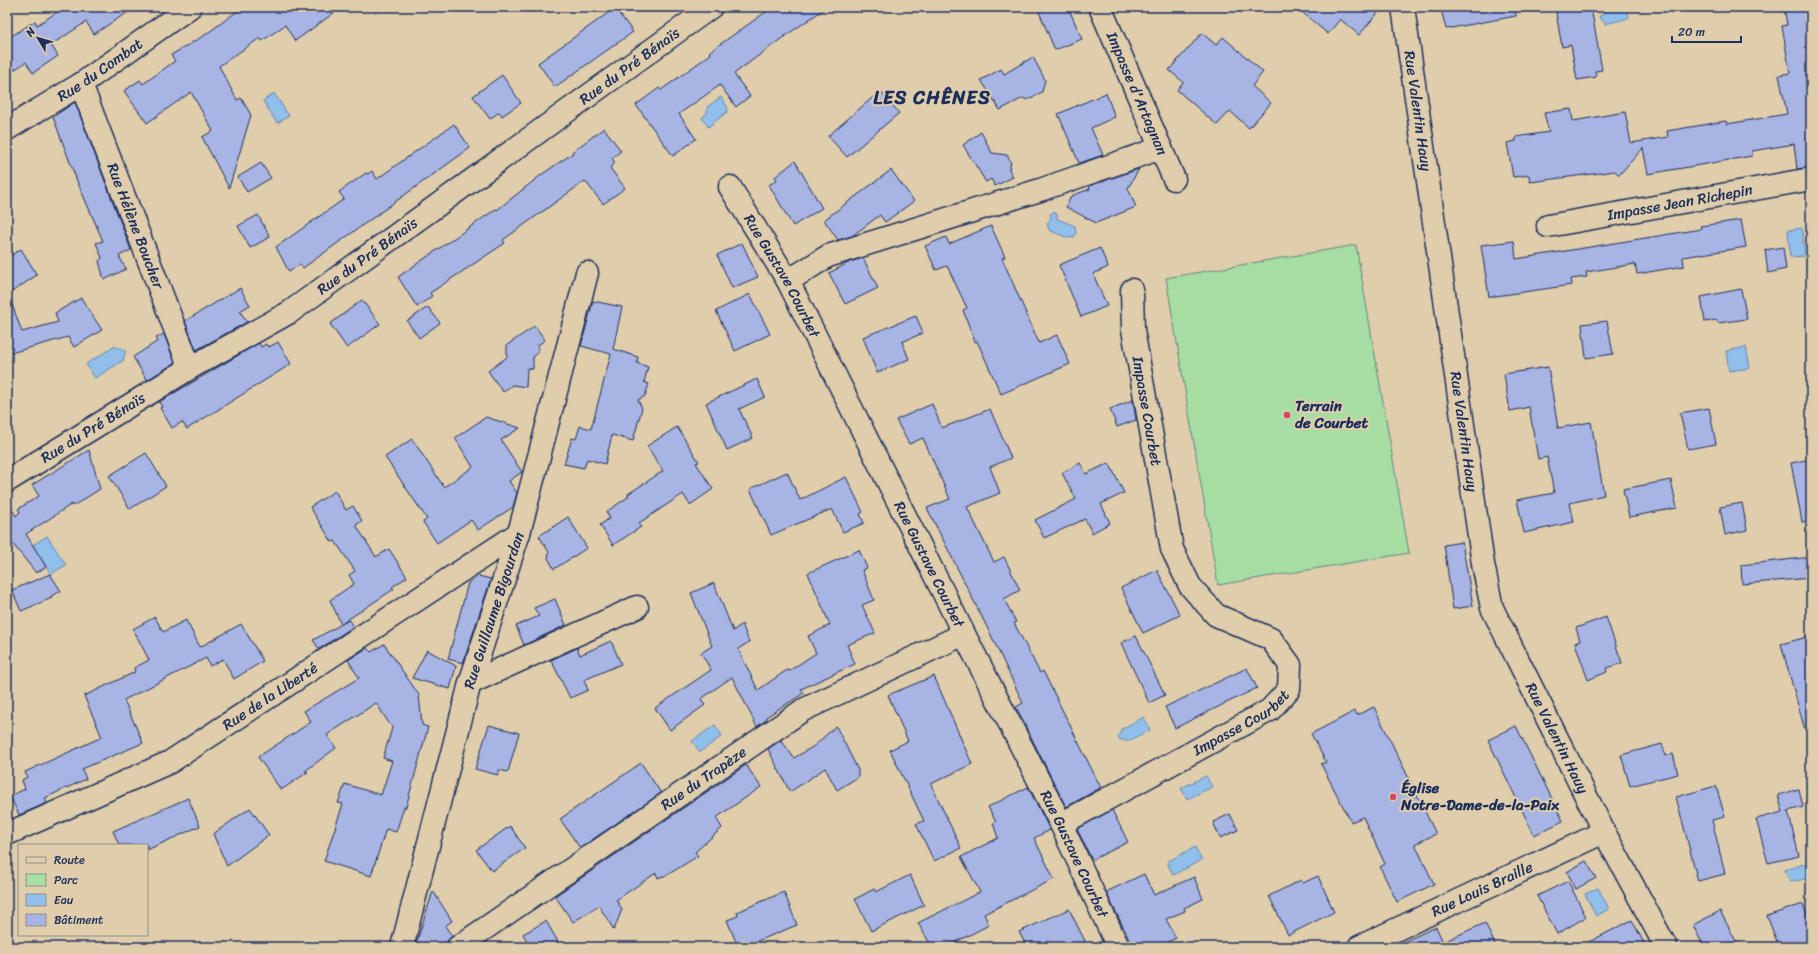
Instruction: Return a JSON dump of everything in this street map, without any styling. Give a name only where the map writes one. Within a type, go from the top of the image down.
[{"type":"street","name":"Rue du Combat","points":[[7,129],[81,84],[190,7]]},
{"type":"street","name":"Rue du Pré Bénaïs","points":[[7,481],[190,368],[290,312],[712,7]]},
{"type":"street","name":"Impasse d'Artagnan","points":[[1100,7],[1174,179]]},
{"type":"street","name":"Rue Valentin Hauy","points":[[1403,7],[1483,564],[1492,608],[1604,832],[1666,947]]},
{"type":"street","name":"Rue Hélène Boucher","points":[[81,84],[190,368]]},
{"type":"street","points":[[788,281],[828,256],[1018,197],[1161,148]]},
{"type":"street","name":"Impasse Jean Richepin","points":[[1548,226],[1811,179]]},
{"type":"street","name":"Rue Gustave Courbet","points":[[730,187],[788,281],[964,634],[1061,824],[1118,947]]},
{"type":"street","name":"Rue Guillaume Bigourdan","points":[[402,947],[470,683],[519,533],[587,274]]},
{"type":"street","name":"Impasse Courbet","points":[[1061,824],[1270,710],[1288,689],[1290,664],[1271,638],[1216,615],[1190,586],[1172,549],[1133,330],[1132,290]]},
{"type":"street","name":"Rue de la Liberté","points":[[7,834],[170,762],[519,533]]},
{"type":"street","points":[[470,683],[637,607]]},
{"type":"street","name":"Rue du Trapèze","points":[[458,947],[803,710],[964,634]]},
{"type":"street","name":"Rue Louis Braille","points":[[1359,947],[1604,832]]},
{"type":"green space","name":"Terrain de Courbet","points":[[1356,245],[1409,553],[1218,585],[1166,278]]},
{"type":"water","points":[[1627,7],[1629,18],[1605,24],[1604,21],[1600,19],[1599,16],[1603,14],[1603,11]]},
{"type":"water","points":[[274,93],[289,116],[277,123],[263,101]]},
{"type":"water","points":[[721,97],[728,108],[727,112],[708,127],[702,118],[707,113],[707,107]]},
{"type":"water","points":[[1054,212],[1057,214],[1057,219],[1075,226],[1076,232],[1074,237],[1068,238],[1049,230],[1047,223],[1051,219],[1050,214]]},
{"type":"water","points":[[1802,228],[1805,256],[1790,257],[1788,230]]},
{"type":"water","points":[[115,346],[125,350],[124,360],[95,378],[86,364]]},
{"type":"water","points":[[1746,347],[1750,368],[1729,371],[1726,351]]},
{"type":"water","points":[[47,536],[66,565],[51,574],[33,545]]},
{"type":"water","points":[[1144,717],[1150,730],[1126,742],[1125,740],[1120,740],[1118,736],[1121,732],[1120,730]]},
{"type":"water","points":[[715,725],[722,736],[700,752],[692,741]]},
{"type":"water","points":[[1206,776],[1212,787],[1187,799],[1181,788]]},
{"type":"water","points":[[1195,847],[1202,860],[1173,875],[1167,862]]},
{"type":"water","points":[[1811,852],[1811,878],[1790,882],[1785,870],[1807,863],[1806,856]]},
{"type":"water","points":[[1598,888],[1609,909],[1596,916],[1585,894]]},
{"type":"building","points":[[65,7],[136,7],[94,34],[86,22],[51,45],[58,56],[33,73],[26,62],[14,70],[7,61],[7,39],[35,21],[37,25]]},
{"type":"building","points":[[243,7],[342,7],[295,41],[285,25],[262,41],[260,38],[219,66],[237,100],[241,98],[251,115],[229,188],[202,137],[213,131],[191,92],[147,123],[124,91],[140,80],[143,84],[175,61],[171,55],[205,35]]},
{"type":"building","points":[[773,7],[827,7],[734,74],[750,96],[736,107],[720,85],[679,114],[696,139],[673,156],[636,105],[659,88],[661,90],[711,54],[709,52]]},
{"type":"building","points":[[1037,7],[1068,7],[1082,39],[1055,50]]},
{"type":"building","points":[[1296,7],[1383,7],[1359,35],[1340,19],[1328,34]]},
{"type":"building","points":[[1455,7],[1515,7],[1516,16],[1446,29],[1441,9]]},
{"type":"building","points":[[1555,7],[1591,7],[1602,70],[1595,71],[1596,77],[1577,80],[1571,45],[1562,47]]},
{"type":"building","points":[[1784,7],[1811,7],[1811,167],[1797,169],[1794,144],[1752,151],[1752,156],[1648,174],[1643,148],[1619,175],[1615,171],[1530,182],[1529,175],[1513,177],[1507,143],[1516,141],[1516,137],[1549,132],[1544,113],[1571,109],[1573,121],[1625,112],[1631,143],[1668,137],[1667,131],[1726,121],[1727,124],[1787,114],[1779,75],[1790,73],[1782,26],[1787,25]]},
{"type":"building","points":[[615,8],[633,32],[555,87],[538,63]]},
{"type":"building","points":[[1202,33],[1216,45],[1223,37],[1263,72],[1252,86],[1271,103],[1249,128],[1230,111],[1217,125],[1177,90],[1183,82],[1169,70]]},
{"type":"building","points":[[1033,57],[1045,80],[1042,92],[1027,100],[1023,98],[1000,110],[981,80],[1001,69],[1004,74]]},
{"type":"building","points":[[502,75],[521,103],[502,116],[499,112],[490,119],[473,96]]},
{"type":"building","points":[[880,91],[899,113],[847,157],[828,136]]},
{"type":"building","points":[[1106,93],[1115,117],[1091,128],[1103,155],[1079,163],[1058,114]]},
{"type":"building","points":[[75,102],[131,250],[119,256],[126,269],[104,280],[99,261],[102,258],[96,243],[103,241],[77,181],[53,117]]},
{"type":"building","points":[[454,124],[470,148],[303,268],[300,264],[289,272],[276,247],[344,199],[339,192],[366,173],[368,174],[372,171],[377,179]]},
{"type":"building","points":[[604,128],[621,151],[612,158],[615,163],[610,168],[625,188],[603,204],[585,181],[503,240],[505,243],[430,293],[432,296],[417,307],[398,277],[496,209],[497,210]]},
{"type":"building","points":[[981,132],[992,153],[1007,155],[1011,163],[1009,169],[1013,177],[995,186],[991,179],[986,182],[963,145]]},
{"type":"building","points":[[795,161],[822,208],[793,226],[769,185],[777,180],[775,177]]},
{"type":"building","points":[[261,163],[271,178],[247,192],[238,177]]},
{"type":"building","points":[[1139,169],[1128,188],[1136,207],[1096,223],[1066,207],[1071,196],[1090,189],[1089,186]]},
{"type":"building","points":[[891,170],[914,201],[885,222],[880,215],[852,236],[838,240],[824,220]]},
{"type":"building","points":[[258,215],[270,237],[250,248],[238,226]]},
{"type":"building","points":[[1741,220],[1746,247],[1683,257],[1684,266],[1637,274],[1635,264],[1586,272],[1587,277],[1571,279],[1572,285],[1489,297],[1481,245],[1514,241],[1516,259],[1701,229],[1700,226]]},
{"type":"building","points":[[991,226],[1005,257],[1002,258],[1039,343],[1057,335],[1070,364],[1001,394],[977,341],[975,342],[963,310],[967,308],[947,266],[936,270],[925,246],[946,237],[949,244]]},
{"type":"building","points":[[742,243],[758,277],[732,288],[717,255]]},
{"type":"building","points":[[1783,247],[1786,269],[1768,273],[1765,250]]},
{"type":"building","points":[[1100,248],[1108,267],[1093,274],[1107,306],[1081,317],[1059,265]]},
{"type":"building","points":[[21,249],[37,275],[7,295],[7,258]]},
{"type":"building","points":[[863,258],[878,288],[845,304],[829,273],[850,262]]},
{"type":"building","points":[[240,288],[250,305],[240,311],[247,322],[196,350],[185,321]]},
{"type":"building","points":[[1741,289],[1747,319],[1718,323],[1717,320],[1705,322],[1701,297]]},
{"type":"building","points":[[750,294],[770,334],[735,351],[716,311]]},
{"type":"building","points":[[9,296],[22,332],[58,322],[55,313],[81,298],[102,330],[74,347],[68,337],[7,354],[7,297]]},
{"type":"building","points":[[362,300],[380,324],[347,348],[330,324]]},
{"type":"building","points":[[593,301],[622,307],[613,349],[638,357],[637,363],[648,367],[644,382],[649,384],[645,396],[638,400],[642,408],[633,441],[612,435],[605,464],[587,459],[584,468],[564,464],[572,438],[576,439],[580,426],[591,429],[611,354],[581,346]]},
{"type":"building","points":[[428,307],[440,323],[419,338],[407,321]]},
{"type":"building","points":[[916,316],[923,333],[902,342],[909,359],[877,373],[863,337]]},
{"type":"building","points":[[1607,321],[1613,354],[1586,358],[1582,324]]},
{"type":"building","points":[[535,326],[545,340],[538,345],[538,353],[533,357],[533,369],[527,368],[526,387],[512,385],[503,392],[488,371],[507,357],[507,345]]},
{"type":"building","points":[[164,334],[175,363],[147,380],[133,357],[158,341],[156,338]]},
{"type":"building","points":[[278,342],[291,364],[187,429],[182,422],[172,428],[160,408],[162,407],[159,402],[259,343],[261,347],[266,344],[269,347]]},
{"type":"building","points":[[1548,367],[1558,428],[1591,422],[1604,495],[1570,503],[1574,522],[1524,533],[1517,500],[1554,493],[1547,457],[1538,459],[1529,407],[1510,411],[1504,374]]},
{"type":"building","points":[[757,379],[765,397],[739,409],[753,438],[727,450],[706,403]]},
{"type":"building","points":[[1133,400],[1136,420],[1117,427],[1110,409]]},
{"type":"building","points":[[932,404],[942,428],[990,409],[1011,458],[990,467],[1000,493],[967,507],[994,562],[1004,557],[1020,590],[1004,599],[1016,622],[1014,623],[1040,673],[1043,671],[1100,786],[1100,788],[1066,807],[1016,707],[1023,703],[991,635],[927,508],[950,499],[923,438],[909,444],[896,420]]},
{"type":"building","points":[[1709,408],[1716,444],[1688,449],[1680,413]]},
{"type":"building","points":[[486,417],[520,428],[501,440],[522,472],[509,481],[517,493],[513,507],[478,530],[471,520],[437,543],[423,522],[427,519],[385,457],[412,439],[444,487],[473,467],[455,438]]},
{"type":"building","points":[[677,427],[699,462],[696,463],[713,489],[690,505],[683,494],[639,523],[641,527],[613,545],[600,525],[610,518],[606,512],[628,497],[628,494],[663,471],[647,446]]},
{"type":"building","points":[[89,450],[100,489],[73,506],[72,504],[26,534],[46,567],[36,573],[12,543],[7,547],[7,501],[16,516],[20,512],[18,509],[39,496],[32,485]]},
{"type":"building","points":[[146,453],[166,486],[130,509],[109,476]]},
{"type":"building","points":[[1811,459],[1811,521],[1802,522],[1791,463]]},
{"type":"building","points":[[1080,463],[1086,474],[1109,463],[1124,493],[1101,504],[1110,523],[1092,533],[1085,519],[1044,538],[1035,520],[1076,499],[1062,473]]},
{"type":"building","points":[[787,472],[800,500],[846,477],[863,512],[860,514],[864,523],[843,532],[832,509],[771,535],[750,489]]},
{"type":"building","points":[[1671,480],[1677,508],[1629,517],[1623,489]]},
{"type":"building","points":[[335,491],[346,510],[353,506],[362,521],[356,525],[376,557],[389,549],[407,577],[392,587],[394,589],[341,624],[330,600],[354,584],[349,575],[355,571],[335,541],[332,542],[310,507]]},
{"type":"building","points":[[1742,503],[1747,530],[1725,535],[1720,507]]},
{"type":"building","points":[[568,517],[587,548],[554,569],[548,558],[549,552],[539,536]]},
{"type":"building","points":[[1462,542],[1473,606],[1453,609],[1444,545]]},
{"type":"building","points":[[859,550],[867,568],[862,570],[874,600],[862,605],[875,633],[847,645],[855,664],[801,689],[804,693],[766,717],[767,719],[757,727],[732,677],[701,699],[705,705],[670,730],[655,708],[711,670],[701,653],[712,646],[691,593],[714,583],[733,631],[742,624],[749,642],[738,649],[758,690],[787,670],[789,671],[816,653],[808,636],[830,625],[808,573]]},
{"type":"building","points":[[1811,557],[1811,578],[1742,584],[1741,565]]},
{"type":"building","points":[[1157,570],[1180,615],[1143,633],[1121,588]]},
{"type":"building","points":[[50,574],[61,591],[51,596],[52,598],[21,611],[12,590]]},
{"type":"building","points":[[478,576],[491,579],[463,663],[448,659],[468,583]]},
{"type":"building","points":[[555,599],[566,625],[524,645],[516,626],[539,616],[534,608]]},
{"type":"building","points":[[155,617],[163,632],[186,620],[200,647],[241,624],[263,661],[234,679],[223,659],[210,666],[206,658],[124,700],[143,743],[82,769],[86,779],[45,798],[47,803],[19,815],[10,796],[25,789],[22,780],[27,777],[25,772],[102,737],[84,696],[135,672],[134,668],[149,660],[133,629]]},
{"type":"building","points":[[1606,617],[1622,663],[1606,668],[1607,672],[1588,680],[1575,643],[1580,641],[1576,628]]},
{"type":"building","points":[[349,620],[353,627],[319,649],[313,640]]},
{"type":"building","points":[[1136,636],[1165,695],[1149,703],[1121,643]]},
{"type":"building","points":[[1811,636],[1811,729],[1805,730],[1781,644]]},
{"type":"building","points":[[611,641],[621,664],[584,680],[588,690],[570,698],[551,660],[577,648],[580,655]]},
{"type":"building","points":[[384,644],[419,695],[422,725],[428,727],[406,807],[404,807],[396,832],[386,829],[371,876],[324,861],[343,804],[338,803],[345,784],[381,795],[392,761],[383,758],[392,728],[376,703],[327,735],[336,748],[305,771],[308,772],[281,790],[258,757],[311,722],[304,711],[359,678],[348,660],[367,648],[371,652]]},
{"type":"building","points":[[427,650],[456,666],[450,689],[412,678]]},
{"type":"building","points":[[1247,668],[1257,688],[1175,728],[1165,707]]},
{"type":"building","points":[[934,676],[972,764],[931,784],[961,848],[934,861],[916,824],[924,821],[890,750],[908,741],[888,695]]},
{"type":"building","points":[[1374,707],[1436,834],[1415,844],[1434,884],[1397,902],[1380,867],[1385,864],[1363,817],[1351,822],[1321,764],[1326,762],[1311,734],[1355,711],[1357,715]]},
{"type":"building","points":[[489,725],[519,733],[508,772],[499,770],[498,775],[475,769]]},
{"type":"building","points":[[836,726],[858,770],[858,777],[837,790],[825,768],[790,792],[768,749],[781,740],[794,758],[814,746]]},
{"type":"building","points":[[1516,726],[1563,821],[1534,835],[1488,740]]},
{"type":"building","points":[[1662,744],[1666,756],[1673,754],[1678,774],[1630,786],[1621,755]]},
{"type":"building","points":[[641,763],[661,793],[580,848],[560,819]]},
{"type":"building","points":[[746,765],[761,787],[716,818],[722,828],[695,852],[698,856],[664,877],[658,878],[656,873],[616,900],[622,909],[614,930],[599,906],[573,922],[555,896]]},
{"type":"building","points":[[1716,786],[1725,817],[1712,820],[1725,874],[1698,881],[1676,797]]},
{"type":"building","points":[[1028,787],[1050,830],[1034,838],[1054,879],[984,914],[989,925],[946,947],[932,947],[918,923],[980,892],[961,857],[998,838],[993,823],[996,822],[988,807]]},
{"type":"building","points":[[1799,789],[1803,807],[1788,811],[1799,856],[1768,863],[1756,819],[1783,812],[1778,795]]},
{"type":"building","points":[[188,798],[200,826],[148,850],[148,844],[119,844],[113,831]]},
{"type":"building","points":[[250,808],[269,835],[227,866],[213,834]]},
{"type":"building","points":[[1112,810],[1128,842],[1092,860],[1077,829]]},
{"type":"building","points":[[1230,814],[1238,830],[1220,838],[1213,822]]},
{"type":"building","points":[[510,826],[525,848],[492,871],[476,850]]},
{"type":"building","points":[[1586,861],[1596,878],[1576,889],[1567,872]]},
{"type":"building","points":[[1144,874],[1154,895],[1194,877],[1203,899],[1184,908],[1185,911],[1166,919],[1176,938],[1158,947],[1133,947],[1106,892]]},
{"type":"building","points":[[910,875],[924,905],[871,931],[855,899],[874,889],[876,892]]},
{"type":"building","points":[[1318,876],[1334,912],[1288,935],[1269,896],[1301,880],[1303,883]]},
{"type":"building","points":[[1568,881],[1586,917],[1557,934],[1537,896]]},
{"type":"building","points":[[433,891],[452,921],[445,926],[452,936],[447,941],[446,947],[415,947]]},
{"type":"building","points":[[784,892],[797,925],[743,947],[738,947],[727,920],[738,916],[737,912]]},
{"type":"building","points":[[1803,904],[1811,926],[1811,947],[1779,947],[1767,916]]},
{"type":"building","points":[[1069,909],[1088,947],[1027,947],[1019,932]]},
{"type":"building","points":[[1720,911],[1739,947],[1704,947],[1693,925]]},
{"type":"building","points":[[1632,920],[1646,947],[1579,947]]},
{"type":"building","points":[[546,921],[561,947],[530,947],[523,934]]},
{"type":"building","points":[[1485,923],[1496,947],[1392,947],[1436,927],[1443,942]]},
{"type":"place","name":"Terrain de Courbet","points":[[1287,415]]},
{"type":"place","name":"Église Notre-Dame-de-la-Paix","points":[[1393,797]]},
{"type":"district","name":"LES CHÊNES","points":[[932,97]]}]
